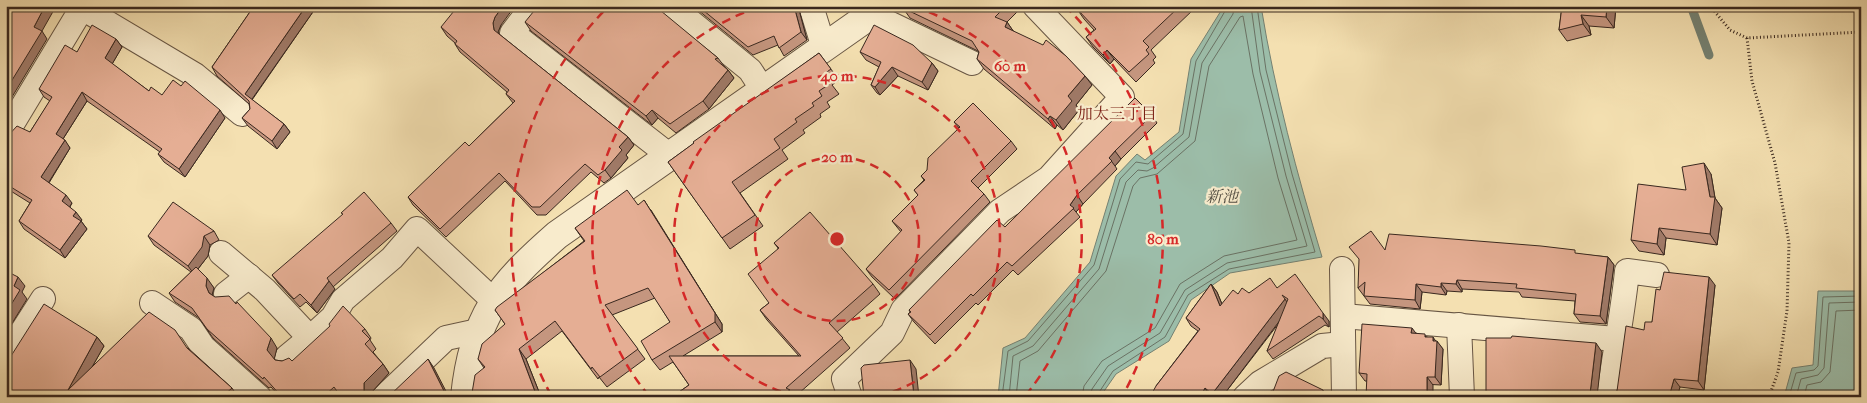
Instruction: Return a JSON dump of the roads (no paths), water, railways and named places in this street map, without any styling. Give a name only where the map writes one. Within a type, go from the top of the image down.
[{"type":"street","points":[[533,6],[512,33],[670,156]]},
{"type":"street","points":[[671,6],[750,70],[763,90]]},
{"type":"street","points":[[811,6],[824,48]]},
{"type":"street","points":[[850,397],[844,379],[892,333],[903,310],[1000,211],[1049,178],[1122,97],[1035,6]]},
{"type":"street","points":[[6,134],[81,7],[195,75],[242,114]]},
{"type":"street","points":[[465,397],[478,331],[494,302],[510,279],[557,235],[824,48],[874,10],[972,63]]},
{"type":"street","points":[[287,358],[333,318],[343,300],[392,258],[417,229],[494,302]]},
{"type":"street","points":[[221,253],[265,290],[310,338]]},
{"type":"street","points":[[1342,269],[1344,397]]},
{"type":"street","points":[[1609,397],[1627,271],[1657,275]]},
{"type":"street","points":[[226,294],[249,276]]},
{"type":"street","points":[[6,357],[43,299]]},
{"type":"street","points":[[152,303],[191,329],[203,347],[259,397]]},
{"type":"street","points":[[1343,316],[1616,339]]},
{"type":"street","points":[[1460,325],[1462,397]]},
{"type":"street","points":[[384,397],[446,338],[478,331]]},
{"type":"street","points":[[1245,397],[1260,383],[1322,346],[1343,344]]},
{"type":"water","name":"新池","points":[[1224,6],[1261,6],[1287,133],[1322,257],[1230,273],[1191,300],[1169,341],[1116,374],[1100,397],[998,397],[1003,348],[1025,338],[1090,262],[1116,176],[1137,154],[1145,160],[1179,132],[1191,59]]},
{"type":"water","points":[[1818,291],[1861,291],[1861,397],[1784,397],[1792,368],[1813,365]]},
{"type":"waterway","points":[[1691,6],[1709,55]]},
{"type":"district","name":"加太三丁目","points":[[1117,113]]}]
